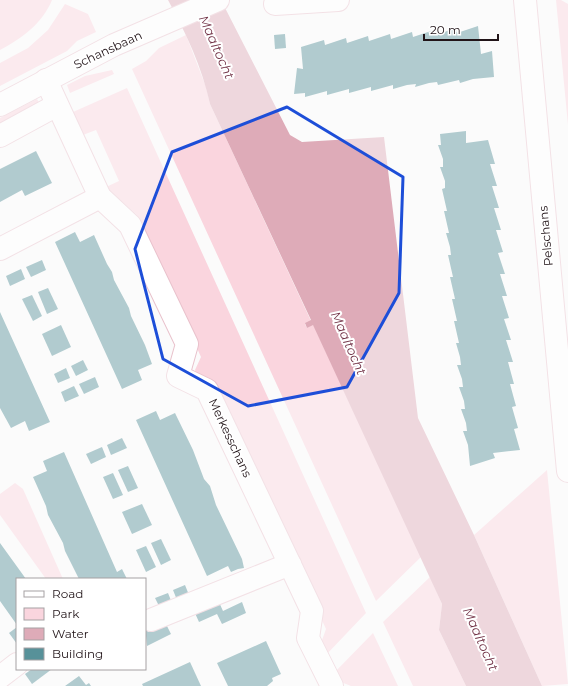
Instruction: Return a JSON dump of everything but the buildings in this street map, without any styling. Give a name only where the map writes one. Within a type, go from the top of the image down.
[{"type":"street","name":"Schansbaan","points":[[0,104],[114,45],[218,0]]},
{"type":"street","points":[[276,4],[338,0]]},
{"type":"street","name":"Pelschans","points":[[525,0],[568,471]]},
{"type":"street","name":"Merkesschans","points":[[46,80],[100,197],[130,224],[188,344],[178,376],[207,390],[312,611],[308,638],[332,686]]},
{"type":"street","points":[[0,136],[57,105]]},
{"type":"street","points":[[0,248],[100,197]]},
{"type":"street","points":[[151,620],[290,564]]},
{"type":"street","points":[[0,677],[16,665]]},
{"type":"highlighted area","points":[[287,107],[403,177],[399,293],[347,387],[248,406],[163,359],[135,249],[172,152]]},
{"type":"green space","points":[[0,0],[52,0],[43,16],[30,30],[0,50]]},
{"type":"green space","points":[[556,0],[561,0],[568,4],[568,125]]},
{"type":"green space","points":[[65,4],[88,14],[96,32],[77,41],[67,51],[0,86],[0,63],[28,48],[48,30]]},
{"type":"green space","points":[[186,35],[206,87],[210,104],[311,321],[305,324],[307,328],[313,324],[421,557],[376,601],[132,69],[146,61],[159,48]]},
{"type":"green space","points":[[112,70],[114,74],[70,93],[67,85],[85,76]]},
{"type":"green space","points":[[127,88],[366,613],[326,655],[321,643],[326,629],[213,383],[198,378],[195,370],[201,357],[137,215],[106,187],[119,181],[96,130],[83,135],[73,112]]},
{"type":"green space","points":[[37,99],[41,106],[0,128],[0,118]]},
{"type":"green space","points":[[547,470],[568,684],[542,686],[474,535]]},
{"type":"green space","points":[[15,483],[23,489],[63,578],[45,578],[0,515],[0,494]]},
{"type":"green space","points":[[430,577],[442,604],[439,630],[466,686],[413,686],[383,622]]},
{"type":"green space","points":[[373,633],[398,686],[351,686],[336,680],[333,674]]},
{"type":"water","name":"Maaltocht","points":[[168,0],[221,0],[290,135],[302,142],[384,137],[418,418],[474,535],[542,686],[466,686],[439,630],[442,604],[313,325],[307,328],[305,323],[311,320],[210,104],[203,77],[193,50]]}]
